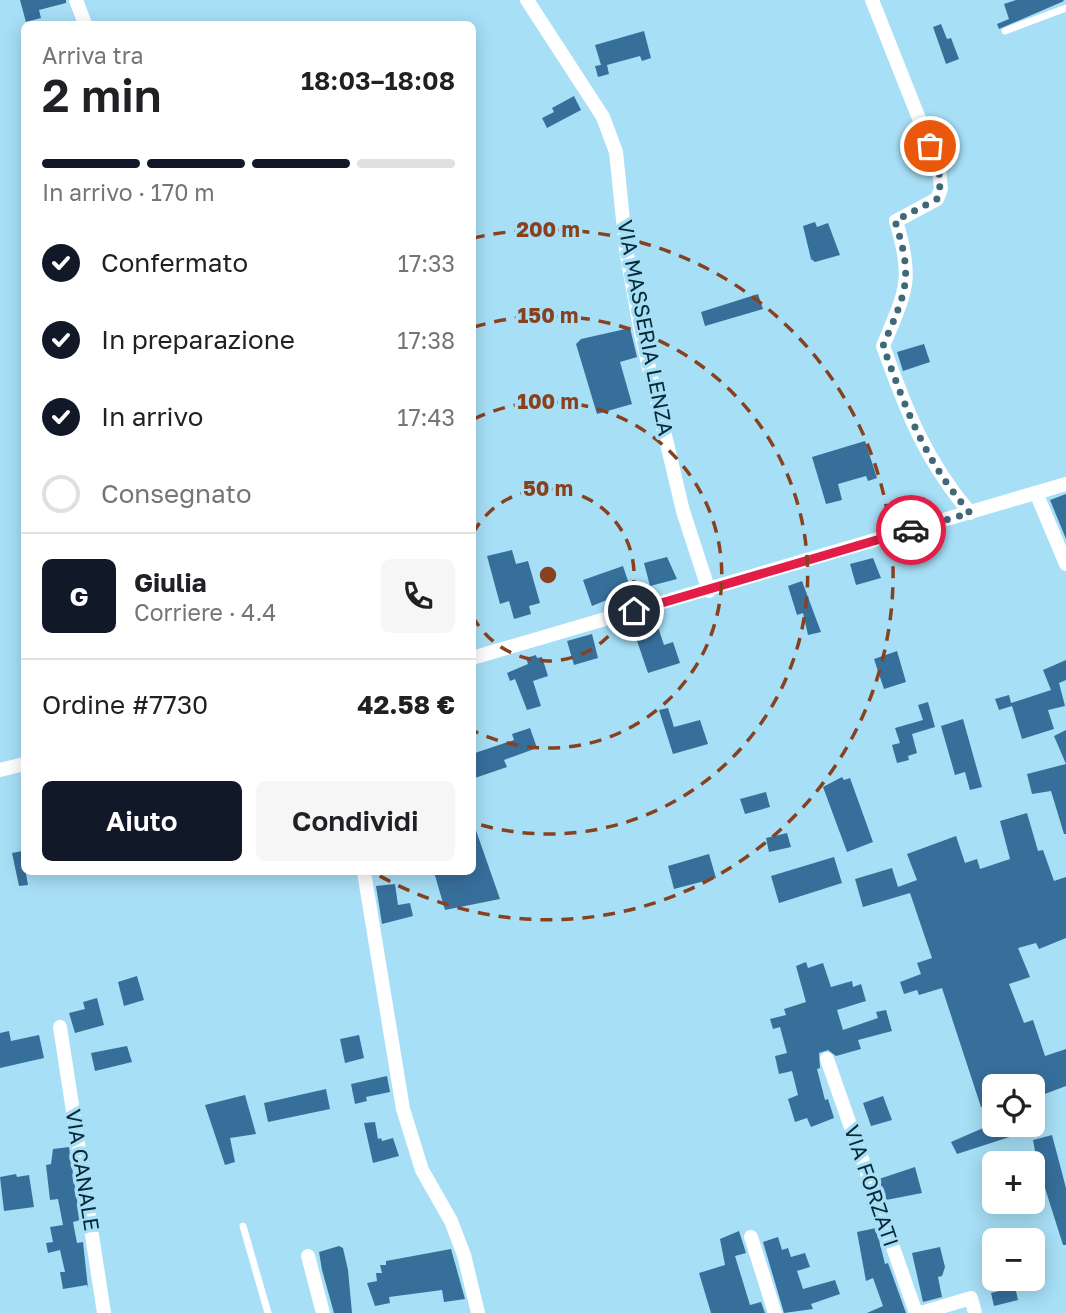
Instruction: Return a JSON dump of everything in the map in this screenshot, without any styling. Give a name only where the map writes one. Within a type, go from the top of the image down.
[{"type":"street","points":[[76,0],[84,21]]},
{"type":"street","name":"VIA MASSERIA LENZA","points":[[527,0],[603,117],[616,152],[626,249],[641,334],[683,511],[709,591]]},
{"type":"street","points":[[872,0],[939,169],[941,190],[937,199],[895,221],[907,257],[904,297],[883,346],[912,426],[944,482],[970,513]]},
{"type":"street","points":[[476,658],[1037,495],[1066,484]]},
{"type":"street","points":[[1037,495],[1066,564]]},
{"type":"street","points":[[0,770],[21,765]]},
{"type":"street","points":[[364,875],[403,1109],[422,1170],[451,1222],[464,1255],[478,1313]]},
{"type":"street","name":"VIA CANALE","points":[[60,1027],[104,1313]]},
{"type":"street","name":"VIA FORZATI","points":[[827,1059],[918,1313]]},
{"type":"street","points":[[751,1237],[775,1313]]},
{"type":"street","points":[[307,1256],[323,1313]]},
{"type":"street","points":[[918,1313],[971,1298],[975,1313]]},
{"type":"lane","points":[[1005,31],[1066,8]]},
{"type":"lane","points":[[243,1226],[268,1313]]},
{"type":"building","points":[[20,0],[66,0],[66,3],[39,10],[41,18],[26,21]]},
{"type":"building","points":[[1016,0],[1064,1],[999,29],[997,24],[1009,19],[1004,4]]},
{"type":"building","points":[[941,24],[947,39],[951,38],[959,59],[946,64],[933,27]]},
{"type":"building","points":[[644,31],[651,58],[642,61],[640,56],[607,65],[609,74],[598,77],[595,66],[601,65],[595,45]]},
{"type":"building","points":[[574,96],[581,110],[547,128],[542,118],[554,112],[552,108]]},
{"type":"building","points":[[815,222],[817,227],[828,223],[840,255],[815,262],[811,259],[803,226]]},
{"type":"building","points":[[758,294],[763,309],[705,326],[701,312]]},
{"type":"building","points":[[630,328],[637,357],[620,362],[632,404],[597,414],[576,344],[581,339]]},
{"type":"building","points":[[924,344],[930,362],[903,371],[897,352]]},
{"type":"building","points":[[865,441],[877,478],[868,481],[866,476],[838,484],[842,500],[826,504],[812,457]]},
{"type":"building","points":[[1066,494],[1066,539],[1050,500]]},
{"type":"building","points":[[512,550],[516,564],[528,561],[540,603],[529,606],[531,614],[514,619],[509,601],[500,604],[487,556]]},
{"type":"building","points":[[667,557],[677,579],[650,586],[644,563]]},
{"type":"building","points":[[873,558],[881,578],[856,585],[850,564]]},
{"type":"building","points":[[623,566],[631,590],[592,606],[583,580]]},
{"type":"building","points":[[802,581],[821,632],[808,635],[803,613],[797,615],[788,586]]},
{"type":"building","points":[[658,627],[664,645],[673,642],[680,663],[648,673],[635,635]]},
{"type":"building","points":[[592,634],[598,658],[574,665],[567,641]]},
{"type":"building","points":[[897,651],[906,682],[884,689],[874,659]]},
{"type":"building","points":[[536,655],[537,658],[542,657],[548,676],[533,681],[541,706],[527,710],[515,679],[510,681],[507,673],[528,664],[526,658]]},
{"type":"building","points":[[1066,660],[1066,680],[1059,683],[1065,706],[1048,710],[1054,729],[1022,739],[1012,706],[999,710],[995,699],[1009,695],[1011,703],[1051,690],[1043,670]]},
{"type":"building","points":[[928,702],[935,727],[912,734],[917,753],[908,756],[909,760],[897,763],[892,745],[900,743],[895,728],[923,720],[918,705]]},
{"type":"building","points":[[668,708],[674,727],[700,720],[708,744],[673,754],[659,710]]},
{"type":"building","points":[[963,719],[982,787],[970,790],[965,772],[955,775],[941,726]]},
{"type":"building","points":[[530,728],[537,748],[504,760],[507,767],[476,778],[476,753],[514,740],[512,734]]},
{"type":"building","points":[[1066,730],[1066,764],[1054,736]]},
{"type":"building","points":[[1066,764],[1064,834],[1051,791],[1032,794],[1027,774]]},
{"type":"building","points":[[842,777],[844,780],[850,778],[873,842],[847,852],[823,787]]},
{"type":"building","points":[[766,792],[770,807],[745,814],[740,799]]},
{"type":"building","points":[[1027,813],[1038,851],[1043,850],[1054,881],[1066,877],[1066,938],[1039,949],[1036,943],[1018,948],[1030,977],[1009,984],[1024,1023],[1033,1020],[1045,1056],[1066,1049],[1066,1086],[1045,1094],[1045,1074],[982,1074],[981,1107],[942,988],[919,995],[917,990],[904,994],[900,982],[921,974],[917,963],[932,958],[910,893],[863,907],[855,879],[892,868],[898,887],[917,880],[907,854],[956,836],[965,863],[977,859],[980,869],[1010,859],[1000,821]]},
{"type":"building","points":[[476,830],[500,899],[445,910],[435,875],[476,875]]},
{"type":"building","points":[[787,833],[791,847],[769,852],[766,838]]},
{"type":"building","points":[[21,851],[21,875],[26,875],[28,885],[19,886],[12,853]]},
{"type":"building","points":[[709,854],[716,878],[674,889],[668,866]]},
{"type":"building","points":[[834,857],[842,883],[779,903],[771,876]]},
{"type":"building","points":[[395,884],[398,905],[410,903],[413,916],[382,924],[376,886]]},
{"type":"building","points":[[806,962],[808,968],[823,963],[831,987],[852,981],[853,987],[861,984],[866,1001],[837,1010],[843,1030],[878,1018],[876,1012],[886,1010],[892,1031],[858,1040],[861,1049],[836,1056],[828,1050],[819,1053],[820,1068],[817,1069],[825,1100],[828,1099],[834,1118],[811,1127],[807,1118],[795,1122],[788,1099],[798,1095],[792,1071],[779,1074],[775,1056],[787,1053],[780,1027],[773,1029],[770,1019],[786,1015],[784,1009],[806,1002],[796,966]]},
{"type":"building","points":[[137,976],[144,1000],[124,1006],[118,982]]},
{"type":"building","points":[[97,998],[104,1025],[75,1033],[69,1013],[85,1009],[83,1002]]},
{"type":"building","points":[[9,1031],[11,1041],[39,1035],[44,1058],[0,1068],[0,1033]]},
{"type":"building","points":[[359,1035],[364,1058],[345,1063],[340,1039]]},
{"type":"building","points":[[127,1046],[132,1062],[95,1071],[91,1053]]},
{"type":"building","points":[[387,1076],[390,1092],[366,1097],[367,1101],[355,1104],[351,1084]]},
{"type":"building","points":[[326,1089],[330,1109],[268,1122],[264,1103]]},
{"type":"building","points":[[245,1095],[256,1134],[230,1138],[235,1162],[225,1165],[205,1105]]},
{"type":"building","points":[[883,1096],[892,1120],[871,1126],[863,1103]]},
{"type":"building","points":[[375,1122],[378,1139],[381,1138],[382,1141],[393,1138],[399,1156],[373,1163],[364,1123]]},
{"type":"building","points":[[982,1128],[982,1137],[1009,1137],[957,1154],[951,1142]]},
{"type":"building","points":[[1052,1135],[1066,1188],[1066,1245],[1063,1245],[1045,1188],[1045,1151],[1035,1151],[1033,1140]]},
{"type":"building","points":[[69,1147],[80,1220],[73,1222],[77,1243],[83,1242],[88,1288],[87,1285],[63,1289],[60,1272],[65,1272],[60,1250],[48,1253],[46,1243],[53,1242],[50,1227],[63,1225],[58,1199],[50,1200],[46,1165],[51,1164],[53,1149]]},
{"type":"building","points":[[915,1167],[922,1193],[886,1200],[879,1179]]},
{"type":"building","points":[[16,1174],[17,1177],[29,1175],[34,1207],[4,1211],[0,1177]]},
{"type":"building","points":[[876,1228],[885,1264],[888,1263],[906,1313],[867,1313],[883,1306],[873,1278],[866,1281],[857,1232]]},
{"type":"building","points":[[739,1231],[746,1253],[735,1256],[750,1305],[761,1302],[765,1313],[711,1313],[699,1273],[725,1265],[720,1239]]},
{"type":"building","points":[[778,1237],[782,1250],[788,1248],[791,1257],[805,1253],[810,1267],[797,1271],[803,1289],[835,1280],[840,1294],[811,1304],[813,1309],[784,1313],[763,1242]]},
{"type":"building","points":[[339,1246],[343,1248],[348,1270],[352,1313],[334,1313],[322,1270],[319,1252]]},
{"type":"building","points":[[940,1247],[945,1267],[942,1276],[938,1277],[942,1297],[923,1302],[912,1253]]},
{"type":"building","points":[[451,1249],[465,1299],[444,1302],[442,1290],[389,1297],[390,1303],[375,1306],[367,1283],[377,1281],[376,1273],[382,1273],[380,1265],[386,1265],[386,1261]]},
{"type":"building","points":[[1016,1291],[1018,1300],[994,1306],[991,1293]]},
{"type":"way so far","points":[[911,530],[970,513],[944,482],[912,426],[883,346],[904,297],[907,257],[895,221],[937,199],[941,190],[939,169],[930,146]]},
{"type":"route","points":[[634,611],[911,530]]}]
